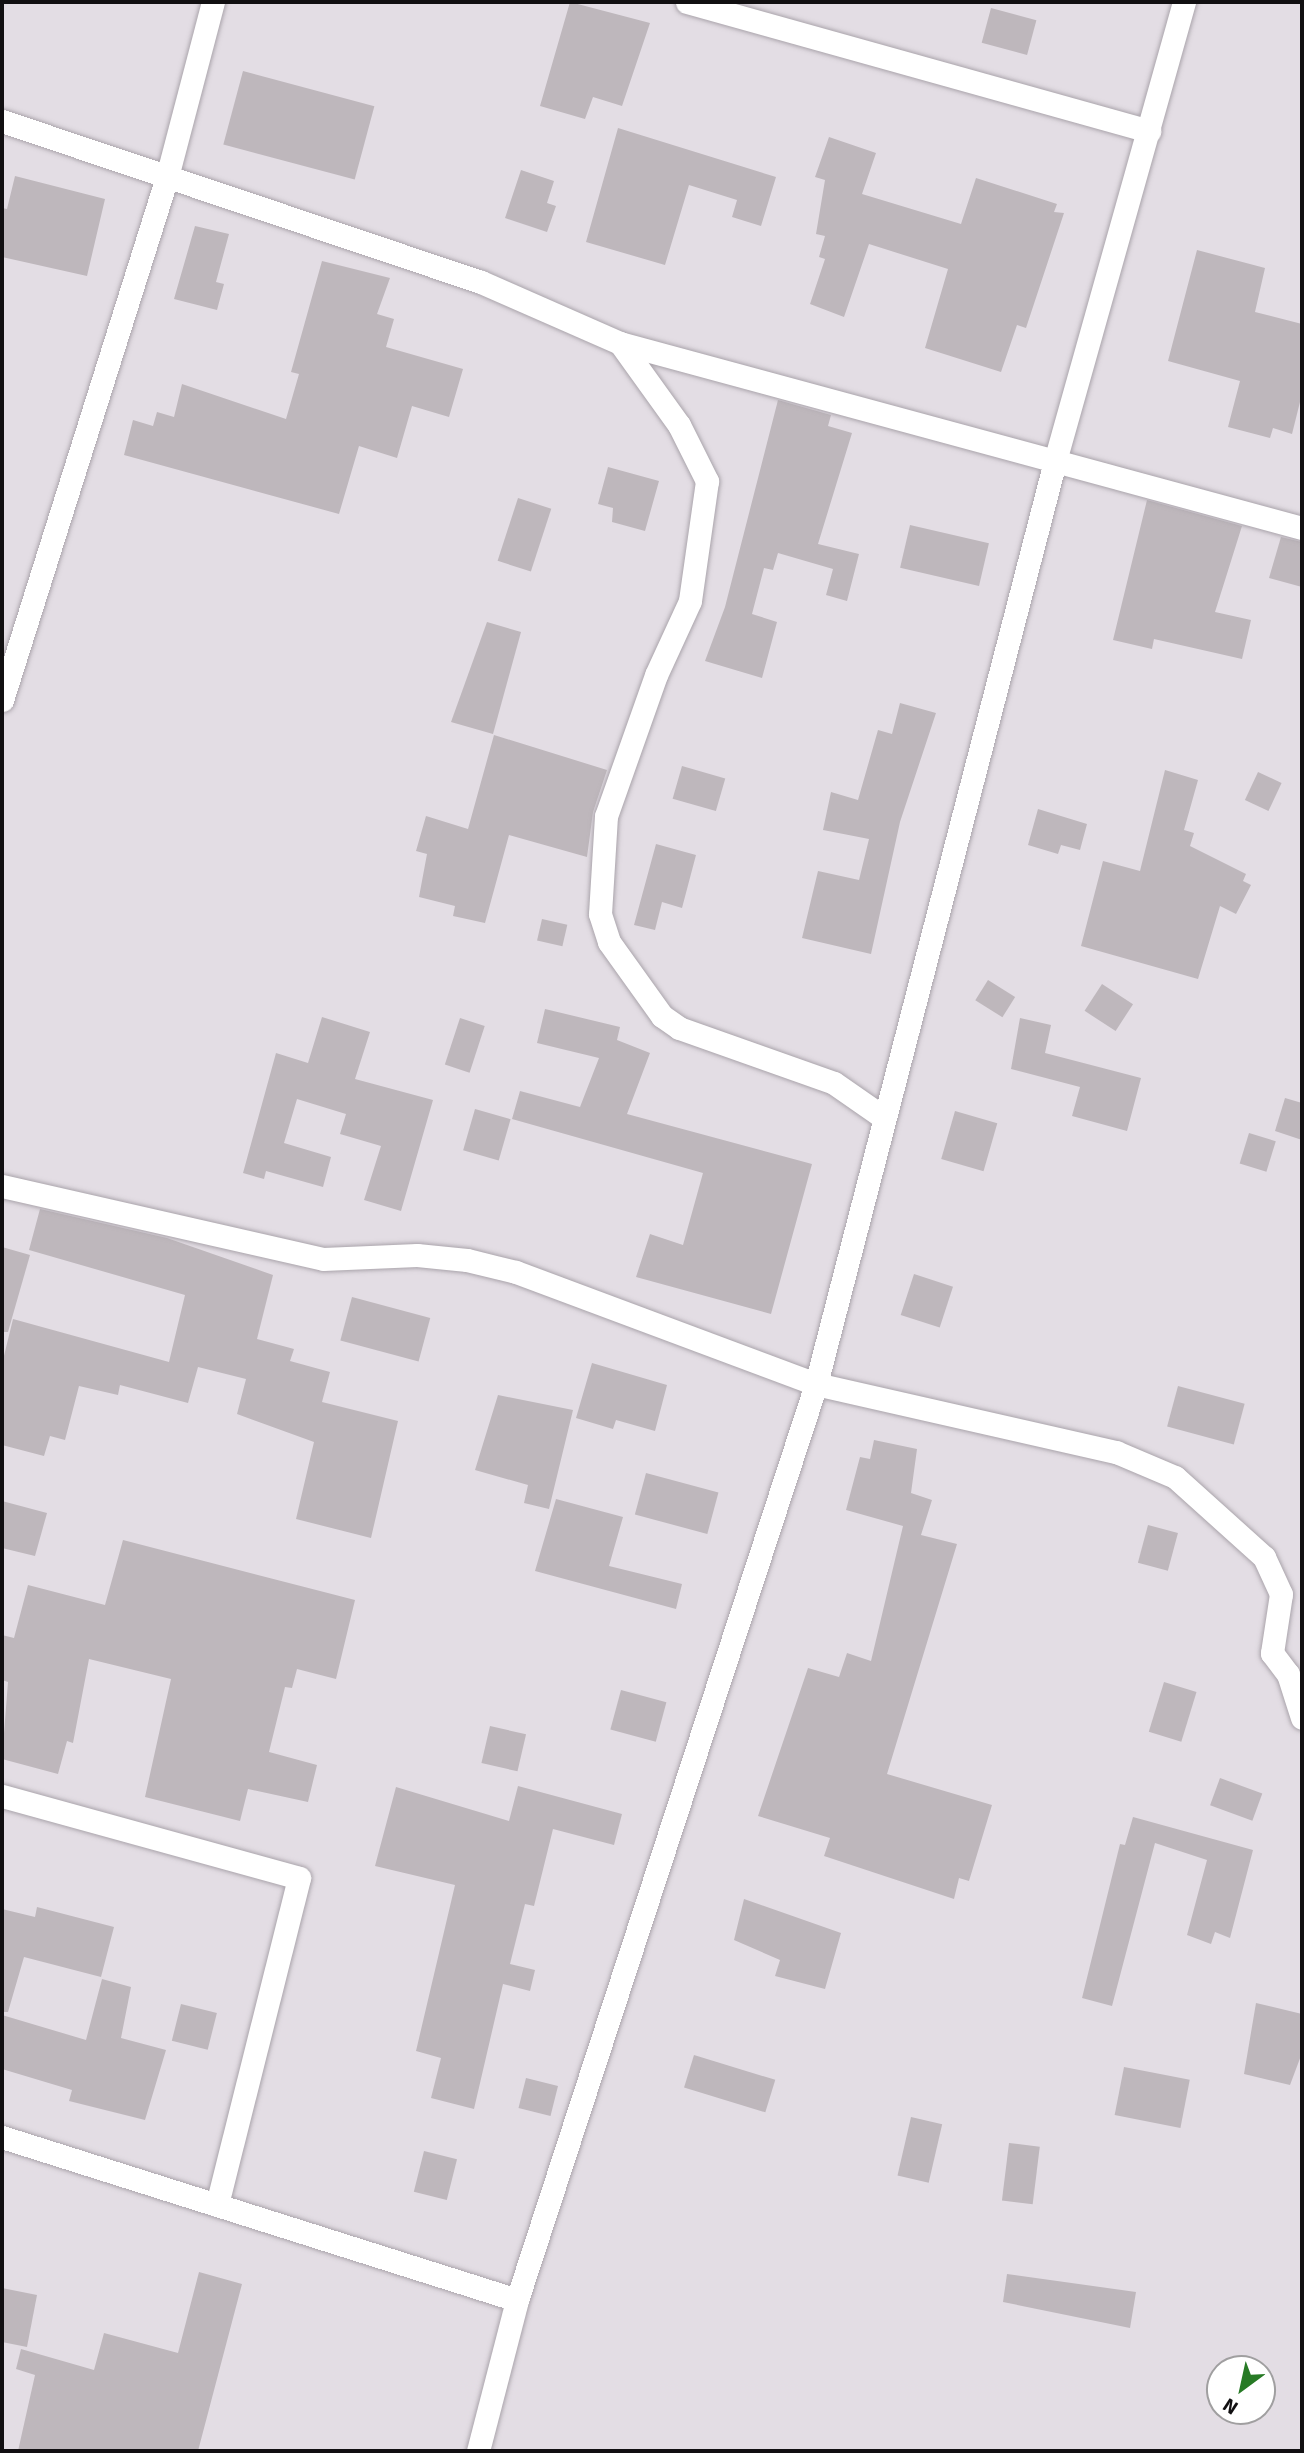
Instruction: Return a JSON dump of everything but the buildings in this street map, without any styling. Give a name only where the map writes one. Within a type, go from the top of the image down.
[{"type":"street","points":[[2,699],[167,177],[213,2]]},
{"type":"street","points":[[687,2],[1149,131]]},
{"type":"street","points":[[478,2451],[517,2301],[816,1384],[1055,461],[1184,2]]},
{"type":"street","points":[[2,121],[481,282],[620,343],[1302,528]]},
{"type":"street","points":[[620,343],[679,425],[707,481],[690,601],[656,675],[606,816],[600,914],[609,942],[662,1016],[679,1028],[834,1083],[883,1117]]},
{"type":"street","points":[[2,1186],[323,1259],[417,1255],[516,1272],[816,1384],[1115,1452],[1175,1477],[1264,1557],[1281,1594],[1272,1653],[1288,1674],[1302,1718]]},
{"type":"street","points":[[2,1796],[299,1878],[217,2206]]},
{"type":"street","points":[[2,2137],[517,2301]]}]
